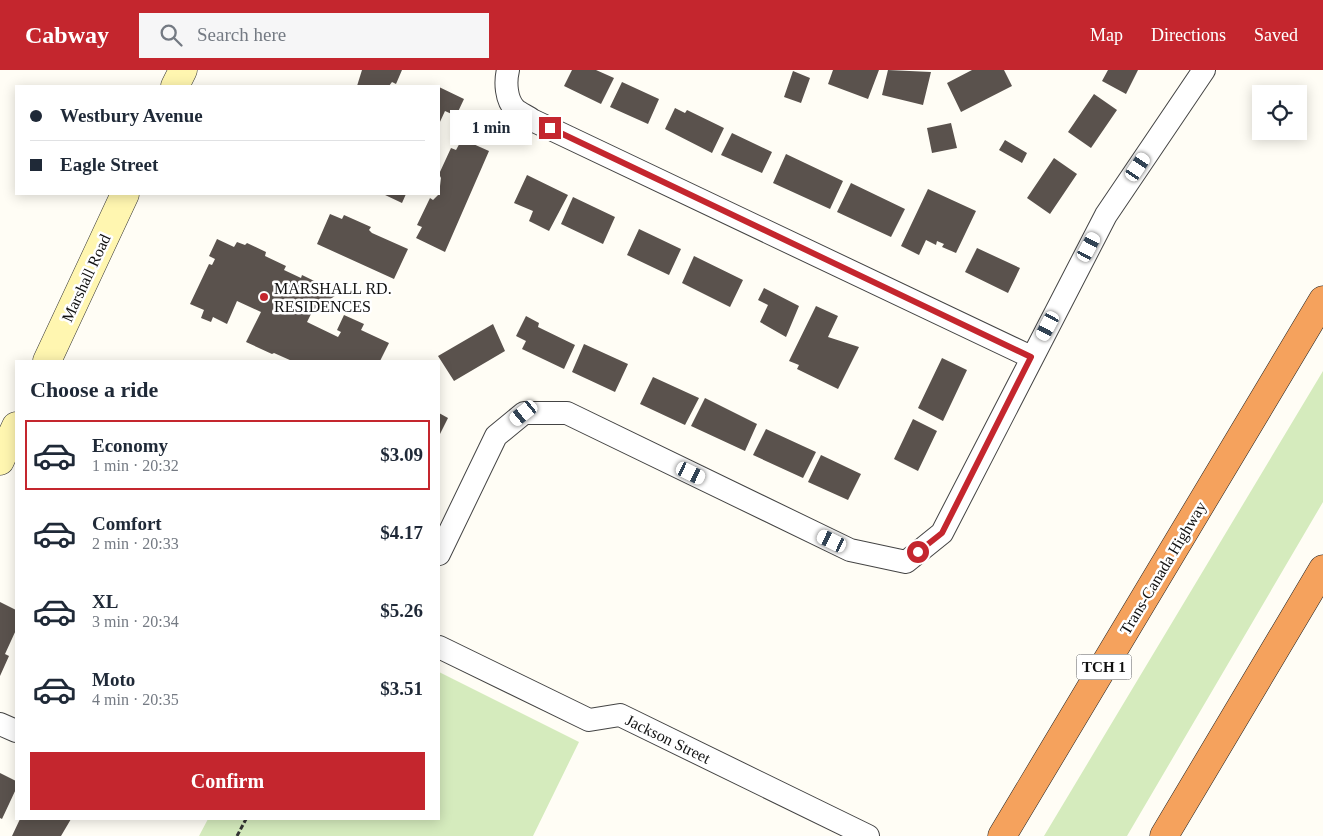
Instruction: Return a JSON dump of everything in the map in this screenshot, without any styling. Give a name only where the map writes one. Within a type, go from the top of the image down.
[{"type":"highway","name":"Trans-Canada Highway","points":[[1002,836],[1323,300]]},
{"type":"highway","points":[[1164,836],[1323,570]]},
{"type":"main road","points":[[176,85],[183,70]]},
{"type":"main road","name":"Marshall Road","points":[[46,360],[125,195]]},
{"type":"street","points":[[508,70],[506,77],[508,94],[515,109],[532,120],[1031,357]]},
{"type":"street","points":[[440,552],[496,436],[524,413],[567,413],[850,550],[906,562],[942,533],[1031,357],[1106,215],[1204,70]]},
{"type":"street","name":"Jackson Street","points":[[440,647],[589,720],[620,715],[868,836]]},
{"type":"street","points":[[0,724],[15,731]]},
{"type":"path","points":[[237,836],[245,820]]},
{"type":"green space","points":[[1323,371],[1323,502],[1127,836],[1044,836]]},
{"type":"green space","points":[[440,672],[579,742],[533,836],[199,836],[207,820],[440,820]]},
{"type":"building","points":[[362,70],[402,70],[396,84],[392,82],[390,85],[357,85]]},
{"type":"building","points":[[572,70],[596,70],[614,78],[601,104],[564,86]]},
{"type":"building","points":[[833,70],[879,70],[868,99],[828,84]]},
{"type":"building","points":[[888,70],[931,72],[923,105],[882,95]]},
{"type":"building","points":[[972,70],[1004,70],[1012,86],[961,112],[947,83]]},
{"type":"building","points":[[1108,70],[1138,70],[1126,94],[1102,81]]},
{"type":"building","points":[[793,71],[810,78],[801,103],[784,97]]},
{"type":"building","points":[[622,82],[659,99],[648,124],[610,107]]},
{"type":"building","points":[[440,87],[464,99],[456,116],[445,111],[440,122]]},
{"type":"building","points":[[1094,94],[1117,110],[1091,148],[1068,132]]},
{"type":"building","points":[[675,108],[685,113],[687,110],[724,128],[712,153],[665,129]]},
{"type":"building","points":[[951,123],[957,148],[932,153],[927,128]]},
{"type":"building","points":[[732,133],[772,152],[762,173],[721,155]]},
{"type":"building","points":[[462,139],[489,151],[445,252],[416,238],[422,227],[417,225],[430,198],[433,200],[440,195],[440,172],[451,148],[456,150]]},
{"type":"building","points":[[1005,140],[1027,153],[1022,163],[999,150]]},
{"type":"building","points":[[786,154],[843,181],[830,209],[773,183]]},
{"type":"building","points":[[1054,158],[1077,174],[1050,214],[1027,198]]},
{"type":"building","points":[[527,175],[568,195],[549,231],[529,221],[533,211],[514,203]]},
{"type":"building","points":[[851,183],[905,209],[891,237],[837,212]]},
{"type":"building","points":[[928,189],[976,211],[956,253],[942,247],[944,244],[937,241],[936,245],[926,240],[919,255],[901,246]]},
{"type":"building","points":[[385,195],[406,195],[402,203]]},
{"type":"building","points":[[573,197],[615,217],[603,244],[561,224]]},
{"type":"building","points":[[330,214],[342,219],[344,215],[371,227],[369,230],[372,233],[408,249],[394,279],[317,244]]},
{"type":"building","points":[[639,229],[681,249],[669,275],[627,255]]},
{"type":"building","name":"MARSHALL RD. RESIDENCES","points":[[217,239],[234,247],[237,242],[245,245],[247,243],[266,252],[265,256],[286,266],[284,270],[301,278],[302,275],[339,293],[312,312],[307,322],[338,337],[341,332],[337,330],[344,315],[364,324],[361,330],[389,343],[380,360],[290,360],[274,353],[272,354],[246,342],[261,312],[237,301],[227,324],[213,317],[211,322],[201,318],[204,310],[190,304],[209,264],[212,265],[215,259],[209,256]]},
{"type":"building","points":[[977,248],[1020,268],[1008,293],[965,272]]},
{"type":"building","points":[[694,256],[743,280],[730,307],[682,283]]},
{"type":"building","points":[[764,288],[799,306],[786,337],[760,322],[768,305],[758,300]]},
{"type":"building","points":[[816,306],[838,316],[828,337],[859,347],[838,389],[797,369],[799,365],[789,361]]},
{"type":"building","points":[[526,316],[539,323],[538,327],[575,345],[564,369],[522,349],[526,341],[516,336]]},
{"type":"building","points":[[493,324],[505,351],[454,381],[438,356]]},
{"type":"building","points":[[584,344],[628,364],[615,392],[572,372]]},
{"type":"building","points":[[942,358],[967,370],[943,421],[918,408]]},
{"type":"building","points":[[653,377],[699,398],[685,425],[640,404]]},
{"type":"building","points":[[705,398],[757,424],[745,451],[691,426]]},
{"type":"building","points":[[440,414],[448,418],[440,434]]},
{"type":"building","points":[[913,419],[937,431],[918,471],[894,459]]},
{"type":"building","points":[[766,429],[816,452],[803,478],[753,455]]},
{"type":"building","points":[[821,455],[861,474],[848,500],[808,482]]},
{"type":"building","points":[[0,602],[15,610],[15,632],[5,654],[9,656],[0,676]]},
{"type":"building","points":[[0,773],[15,780],[15,791],[2,819],[0,818]]},
{"type":"building","points":[[20,820],[70,820],[61,836],[12,836]]},
{"type":"place","name":"MARSHALL RD. RESIDENCES","points":[[264,297]]},
{"type":"route","points":[[550,128],[1031,357],[942,533],[918,552]]}]
